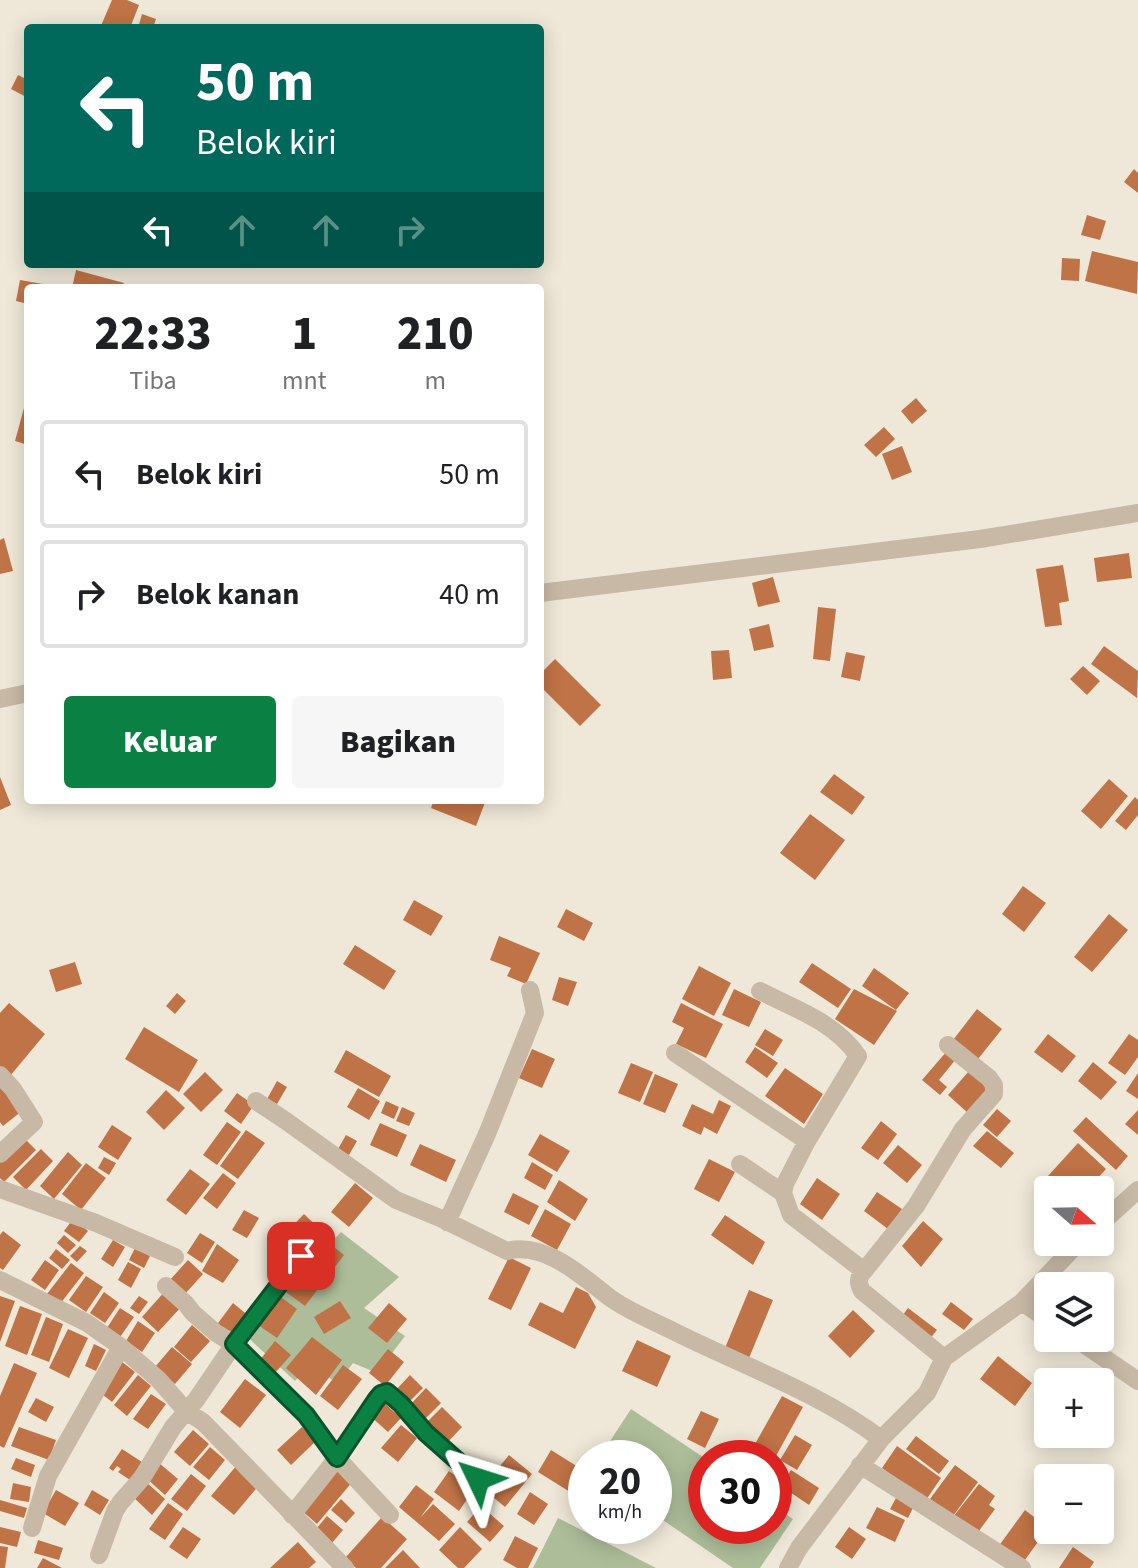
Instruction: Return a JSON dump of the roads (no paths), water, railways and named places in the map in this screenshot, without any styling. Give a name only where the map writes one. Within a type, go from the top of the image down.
[{"type":"street","points":[[544,593],[980,539],[1138,513]]},
{"type":"street","points":[[0,699],[24,694]]},
{"type":"street","points":[[447,1222],[487,1134],[535,1013],[530,990]]},
{"type":"street","points":[[760,991],[814,1017],[839,1034],[858,1056],[807,1141],[783,1193],[791,1215],[864,1271]]},
{"type":"street","points":[[944,1358],[862,1291],[858,1284],[864,1271],[916,1206],[963,1129],[994,1094],[994,1085],[989,1078],[948,1045]]},
{"type":"street","points":[[675,1053],[807,1141]]},
{"type":"street","points":[[0,1075],[34,1122],[0,1154]]},
{"type":"street","points":[[256,1101],[396,1200],[507,1251],[528,1248],[548,1256],[613,1300],[844,1413],[881,1439]]},
{"type":"street","points":[[740,1164],[783,1193]]},
{"type":"street","points":[[0,1189],[96,1223],[175,1257]]},
{"type":"street","points":[[1114,1211],[1138,1190]]},
{"type":"street","points":[[99,1555],[120,1503],[142,1478],[163,1441],[301,1256]]},
{"type":"street","points":[[788,1568],[799,1548],[860,1465],[927,1393],[944,1358],[1022,1302],[1066,1256]]},
{"type":"street","points":[[0,1280],[87,1323],[121,1347],[158,1379],[186,1411],[203,1422],[345,1568]]},
{"type":"street","points":[[166,1286],[208,1326],[234,1344],[306,1415],[337,1458],[390,1515]]},
{"type":"street","points":[[1022,1302],[1034,1310]]},
{"type":"street","points":[[32,1528],[48,1476],[121,1347]]},
{"type":"street","points":[[1096,1352],[1138,1381]]},
{"type":"street","points":[[292,1515],[337,1458],[376,1400],[387,1392],[426,1433],[478,1479]]},
{"type":"street","points":[[860,1465],[1022,1568]]}]
